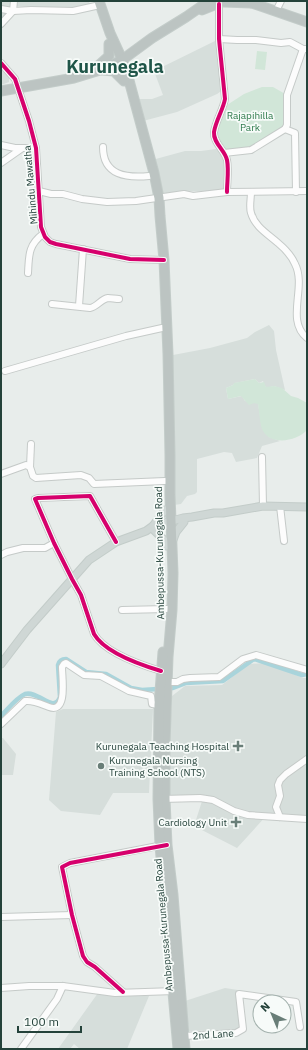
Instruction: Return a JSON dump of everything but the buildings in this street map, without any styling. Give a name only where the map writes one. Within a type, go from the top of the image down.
[{"type":"highway","points":[[1,90],[99,68],[138,48],[186,17],[217,2],[248,2],[307,22]]},
{"type":"highway","name":"Ambepussa-Kurunegala Road","points":[[97,3],[127,79],[151,162],[156,199],[161,260],[168,373],[170,495],[168,509]]},
{"type":"highway","points":[[99,68],[109,56],[112,43],[128,49],[138,48]]},
{"type":"highway","points":[[99,68],[114,71],[127,79],[128,63],[138,48]]},
{"type":"highway","name":"Ambepussa-Kurunegala Road","points":[[127,79],[149,176],[156,199]]},
{"type":"highway","points":[[1,86],[17,86]]},
{"type":"highway","name":"Ambepussa-Kurunegala Road","points":[[161,260],[165,481],[168,509],[172,610],[168,657],[162,700],[161,799],[164,845],[173,895],[178,1049]]},
{"type":"highway","name":"Ambepussa-Kurunegala Road","points":[[165,683],[161,671],[167,609],[169,545]]},
{"type":"highway","name":"Ambepussa-Kurunegala Road","points":[[176,991],[185,1049]]},
{"type":"main road","points":[[1,664],[28,630],[89,560],[116,542],[154,528],[192,517],[263,506],[307,507]]},
{"type":"main road","points":[[154,528],[168,509],[183,520]]},
{"type":"main road","points":[[154,528],[169,545],[183,520]]},
{"type":"street","points":[[1,24],[13,11],[14,1]]},
{"type":"street","points":[[276,11],[281,1]]},
{"type":"street","points":[[217,2],[225,99],[224,107],[214,132],[217,143],[227,160],[227,192]]},
{"type":"street","points":[[1,9],[13,11],[73,11],[97,3]]},
{"type":"street","points":[[219,39],[256,40],[281,43],[290,42],[305,49],[287,95],[287,125],[285,129],[251,150],[224,153]]},
{"type":"street","name":"Mihindu Mawatha","points":[[1,63],[15,79],[36,148],[40,219],[43,234],[50,242],[83,250],[130,259],[161,260]]},
{"type":"street","points":[[285,129],[295,133],[296,192]]},
{"type":"street","points":[[1,145],[9,148],[36,148]]},
{"type":"street","points":[[1,163],[21,148]]},
{"type":"street","points":[[103,148],[105,162],[110,168],[120,174],[135,177],[149,176]]},
{"type":"street","points":[[39,191],[107,202],[130,202],[184,194],[193,196],[227,192],[307,191]]},
{"type":"street","points":[[251,192],[250,212],[254,221],[279,244],[295,264],[298,273],[296,322],[307,338]]},
{"type":"street","points":[[28,273],[30,250],[36,239],[43,234]]},
{"type":"street","points":[[79,306],[83,250]]},
{"type":"street","points":[[52,304],[93,308],[104,299],[119,299]]},
{"type":"street","points":[[5,371],[126,336],[162,328]]},
{"type":"street","points":[[31,444],[30,467],[33,476],[36,478],[81,475],[89,478],[94,484],[165,481]]},
{"type":"street","points":[[262,457],[263,506]]},
{"type":"street","points":[[1,474],[26,465],[30,467]]},
{"type":"street","points":[[116,542],[90,496],[35,499],[54,543],[81,595],[97,640],[124,657],[161,671]]},
{"type":"street","points":[[280,506],[284,542]]},
{"type":"street","points":[[1,555],[23,548],[45,548],[54,543]]},
{"type":"street","points":[[122,610],[167,609]]},
{"type":"street","points":[[165,683],[177,682],[190,678],[218,677],[243,659],[256,655],[307,670]]},
{"type":"street","points":[[1,724],[25,701],[33,701],[53,708],[58,706],[63,698],[62,667],[66,663],[84,675],[101,676],[129,691],[151,696],[152,704],[162,700]]},
{"type":"street","points":[[280,817],[276,807],[280,796],[278,785],[280,780],[307,759]]},
{"type":"street","points":[[161,799],[200,798],[213,800],[234,811],[248,815],[307,819]]},
{"type":"street","points":[[123,992],[96,967],[87,962],[82,956],[62,867],[70,863],[164,845]]},
{"type":"street","points":[[1,917],[72,915]]},
{"type":"street","points":[[1,988],[64,986],[115,993],[176,991]]},
{"type":"street","points":[[21,1049],[57,999],[64,986]]},
{"type":"street","name":"2nd Lane","points":[[184,1036],[236,1033],[243,1029],[239,994],[296,1002],[300,1027]]},
{"type":"shaded area","points":[[1,1],[89,1],[90,5],[75,9],[15,6],[1,24]]},
{"type":"shaded area","points":[[219,39],[224,89],[217,94],[177,112],[143,121],[136,99],[152,99],[163,95],[154,71]]},
{"type":"shaded area","points":[[1,63],[10,75],[9,82],[1,85]]},
{"type":"shaded area","points":[[216,149],[224,153],[227,192],[188,191],[160,195],[152,160],[185,151]]},
{"type":"shaded area","points":[[269,325],[274,331],[276,350],[285,390],[274,386],[266,388],[263,381],[259,383],[255,379],[235,383],[226,388],[228,399],[242,396],[245,401],[258,403],[260,416],[269,437],[280,441],[262,446],[257,458],[236,462],[232,453],[224,452],[197,459],[197,492],[187,496],[181,504],[174,505],[171,376],[173,355],[210,348],[247,338]]},
{"type":"shaded area","name":"Kurunegala Teaching Hospital","points":[[265,663],[303,678],[307,678],[307,816],[268,814],[237,848],[194,826],[203,798],[167,795],[172,696],[185,686],[222,685],[249,664]]},
{"type":"shaded area","name":"Kurunegala Nursing Training School (NTS)","points":[[63,709],[153,709],[149,793],[113,793],[100,815],[61,811],[49,800],[56,712]]},
{"type":"shaded area","points":[[1,738],[3,738],[16,754],[13,775],[1,775]]},
{"type":"shaded area","points":[[225,988],[238,990],[241,1027],[235,1030],[189,1031],[185,1001]]},
{"type":"shaded area","points":[[98,993],[149,996],[127,1049],[80,1049],[74,1044],[70,1049],[58,1049]]},
{"type":"green space","points":[[257,51],[267,52],[265,70],[255,69]]},
{"type":"green space","name":"Rajapihilla Park","points":[[262,87],[273,87],[287,95],[287,125],[258,146],[224,153],[215,138],[224,107],[244,94]]},
{"type":"green space","points":[[255,379],[259,383],[264,382],[266,387],[274,386],[282,388],[291,396],[307,403],[307,430],[303,434],[285,440],[272,439],[267,436],[262,429],[258,404],[254,403],[249,405],[241,396],[228,399],[226,388],[234,383]]},
{"type":"waterway","points":[[1,716],[15,701],[25,694],[35,695],[50,702],[57,702],[60,697],[58,665],[60,660],[64,659],[86,672],[106,674],[131,688],[142,690],[173,688],[186,683],[223,681],[254,659],[302,675],[307,674]]},
{"type":"cycle path","points":[[219,4],[219,39],[225,99],[216,123],[214,136],[227,160],[227,192]]},
{"type":"cycle path","points":[[1,63],[15,79],[36,148],[41,227],[45,237],[50,242],[56,244],[130,259],[164,260]]},
{"type":"cycle path","points":[[116,542],[90,496],[35,499],[54,543],[81,595],[94,634],[99,641],[106,647],[134,662],[161,671]]},
{"type":"cycle path","points":[[123,992],[95,967],[87,962],[83,956],[72,915],[62,867],[70,863],[167,845]]},
{"type":"place","name":"Kurunegala Teaching Hospital","points":[[238,746]]},
{"type":"place","name":"Kurunegala Nursing Training School (NTS)","points":[[101,766]]},
{"type":"place","name":"Cardiology Unit","points":[[236,822]]},
{"type":"district","name":"Kurunegala","points":[[115,67]]}]
